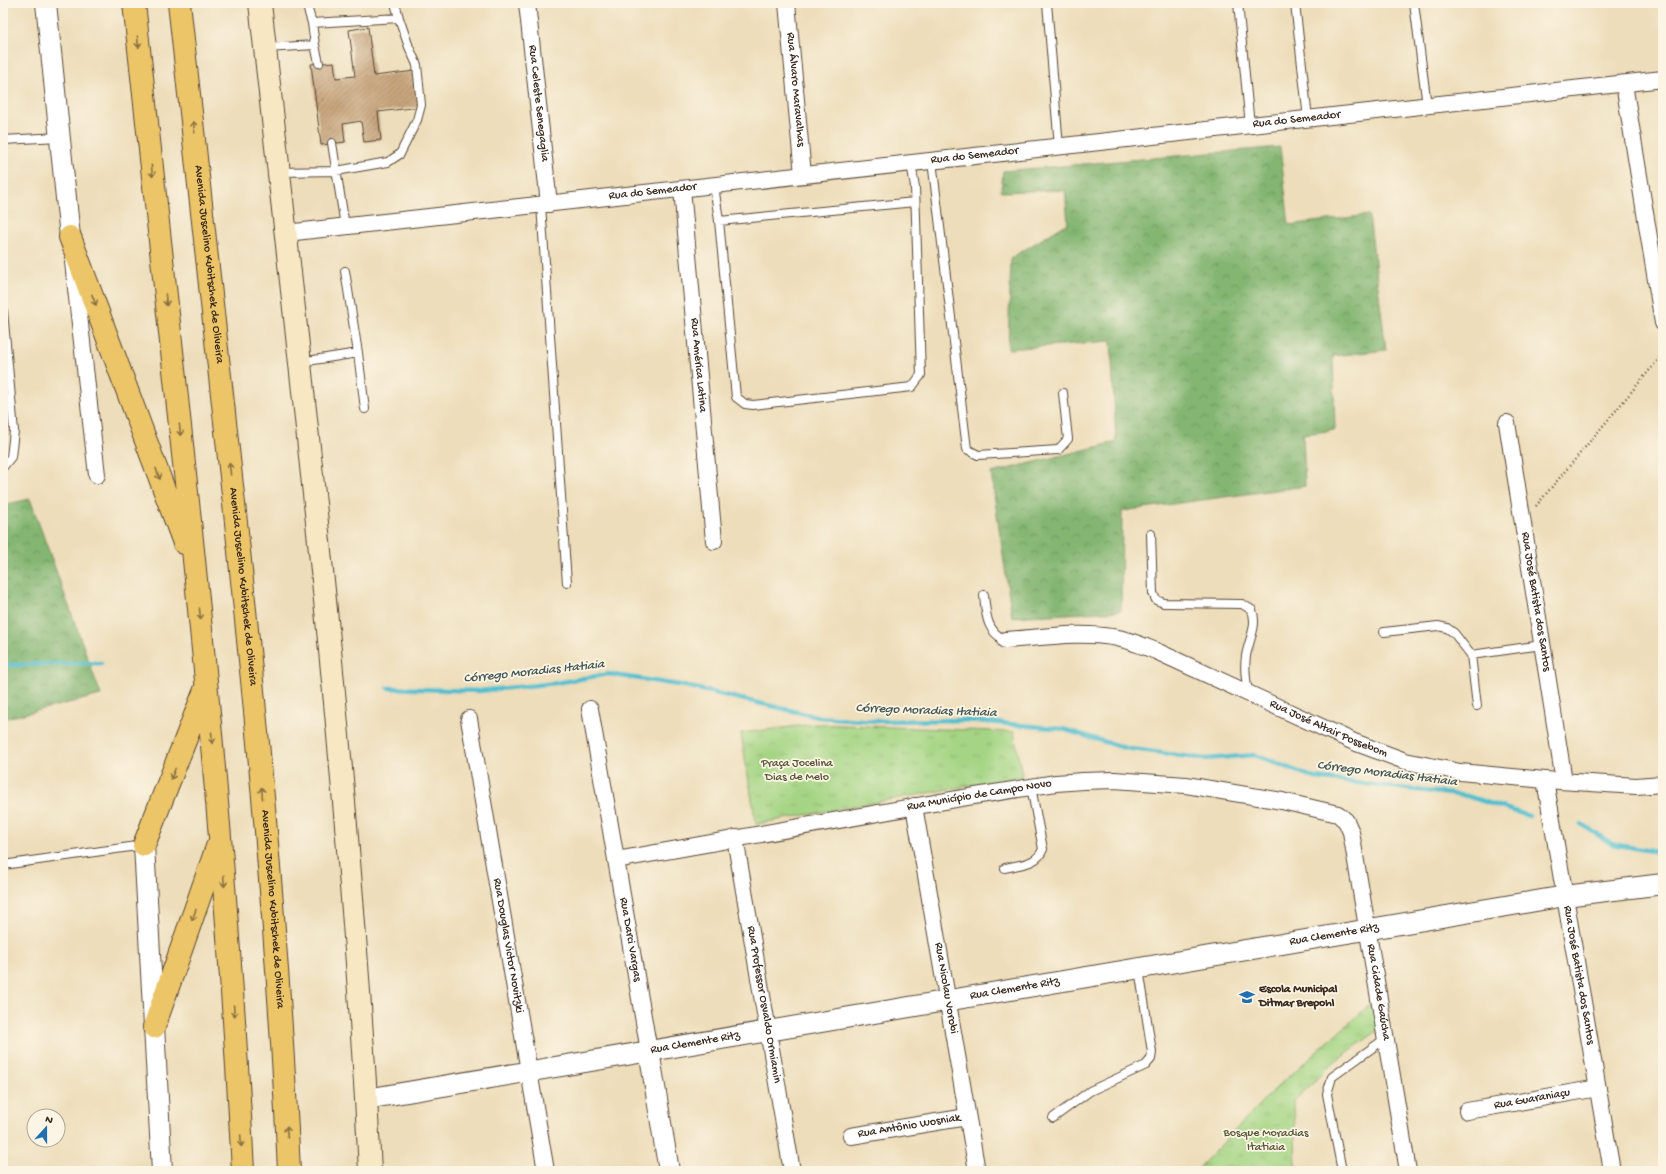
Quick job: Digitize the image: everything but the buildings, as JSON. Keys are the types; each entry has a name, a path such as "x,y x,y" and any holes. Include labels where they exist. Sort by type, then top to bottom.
{"highway":[{"path":"134,3 207,685 232,987 243,1171"},
{"name":"Avenida Juscelino Kubitschek de Oliveira","path":"179,3 200,182 250,661 279,1006 289,1171"},
{"path":"70,237 196,575"},
{"path":"144,845 207,685"},
{"path":"154,1027 220,838"}],"main road":[{"path":"260,3 300,362 347,835 370,1171"}],"street":[{"path":"46,3 70,237 97,475"},
{"name":"Rua Celeste Senegaglia","path":"527,3 545,204"},
{"name":"Rua Álvaro Maravalhas","path":"787,3 803,175"},
{"name":"Rua do Semeador","path":"286,233 1663,79"},
{"path":"1624,84 1663,323"},
{"name":"Rua América Latina","path":"682,189 714,541"},
{"name":"Rua José Batista dos Santos","path":"1507,423 1564,782"},
{"name":"Rua José Altair Possebom","path":"1005,640 1072,636 1112,637 1132,642 1156,651 1354,742 1405,761 1460,772 1564,782 1636,786 1663,784"},
{"name":"Rua Darci Vargas","path":"590,709 669,1171"},
{"name":"Rua Douglas Victor Novitzki","path":"469,719 546,1171"},
{"name":"Rua Município de Campo Novo","path":"616,860 914,806 1070,782 1114,780 1186,785 1331,811 1342,817"},
{"name":"Rua José Batista dos Santos","path":"1545,780 1612,1171"},
{"name":"Rua Nicolau Vorobi","path":"914,806 977,1171"},
{"name":"Rua Cidade Gaúcha","path":"1342,817 1349,826 1351,832 1408,1171"},
{"name":"Rua Professor Osvaldo Ormiamin","path":"735,838 792,1171"},
{"path":"144,845 162,1171"},
{"name":"Rua Clemente Ritz","path":"366,1099 1565,896 1663,884"},
{"name":"Rua Guaraniaçu","path":"1467,1111 1598,1088"},
{"name":"Rua Antônio Wosniak","path":"851,1136 967,1117"}],"lane":[{"path":"306,3 312,23 319,63"},
{"path":"279,172 336,171 388,162 400,154 417,120 421,105 417,65 409,47 395,3"},
{"path":"1047,3 1059,147"},
{"path":"1238,3 1250,126"},
{"path":"1295,3 1308,119"},
{"path":"1414,3 1427,106"},
{"path":"312,23 399,18"},
{"path":"265,48 315,45"},
{"path":"3,140 60,137"},
{"path":"332,143 345,226"},
{"path":"932,161 967,449 978,455 1058,450 1068,440 1063,393"},
{"path":"714,185 719,221 736,397 745,404 753,405 912,387 918,382 921,375 915,187 912,163"},
{"path":"719,221 915,202"},
{"path":"545,204 567,583"},
{"path":"345,271 365,409"},
{"path":"3,311 14,431 11,457 3,467"},
{"path":"300,362 358,353"},
{"path":"1151,534 1152,592 1156,600 1164,603 1242,604 1252,610 1255,620 1246,655 1244,671 1248,694"},
{"path":"984,595 986,616 989,625 993,632 1005,640"},
{"path":"1384,632 1438,626 1447,628 1454,633 1471,655 1477,706"},
{"path":"1471,655 1542,645"},
{"path":"1005,868 1036,861 1043,849 1031,787"},
{"path":"3,864 144,845"},
{"path":"1053,1118 1090,1091 1146,1065 1151,1059 1152,1052 1139,968"},
{"path":"1342,1171 1327,1094 1332,1077 1386,1038"}],"path":[{"path":"1522,521 1663,354"}],"green space":[{"path":"1280,147 1289,225 1369,215 1386,350 1333,356 1335,430 1303,434 1305,486 1122,511 1121,611 1012,617 991,473 1116,442 1111,341 1008,349 1011,258 1068,223 1065,190 1001,192 1003,171"},
{"path":"30,499 101,695 3,719 3,505"},
{"name":"Praça Jocelina Dias de Melo","path":"816,724 1014,732 1022,776 756,824 741,733"},
{"name":"Bosque Moradias Itatiaia","path":"1373,1002 1380,1029 1334,1062 1294,1101 1296,1171 1196,1171 1278,1086"}],"waterway":[{"name":"Córrego Moradias Itatiaia","path":"3,665 101,663"},
{"name":"Córrego Moradias Itatiaia","path":"388,688 479,691 556,683 608,674 685,686 819,717 876,721 966,720 1063,729 1125,748 1205,759 1255,755 1315,778 1467,796 1529,816"},
{"name":"Córrego Moradias Itatiaia","path":"1581,824 1612,844 1663,853"}],"place":[{"name":"Escola Municipal Ditmar Brepohl","path":"1247,997"}]}
